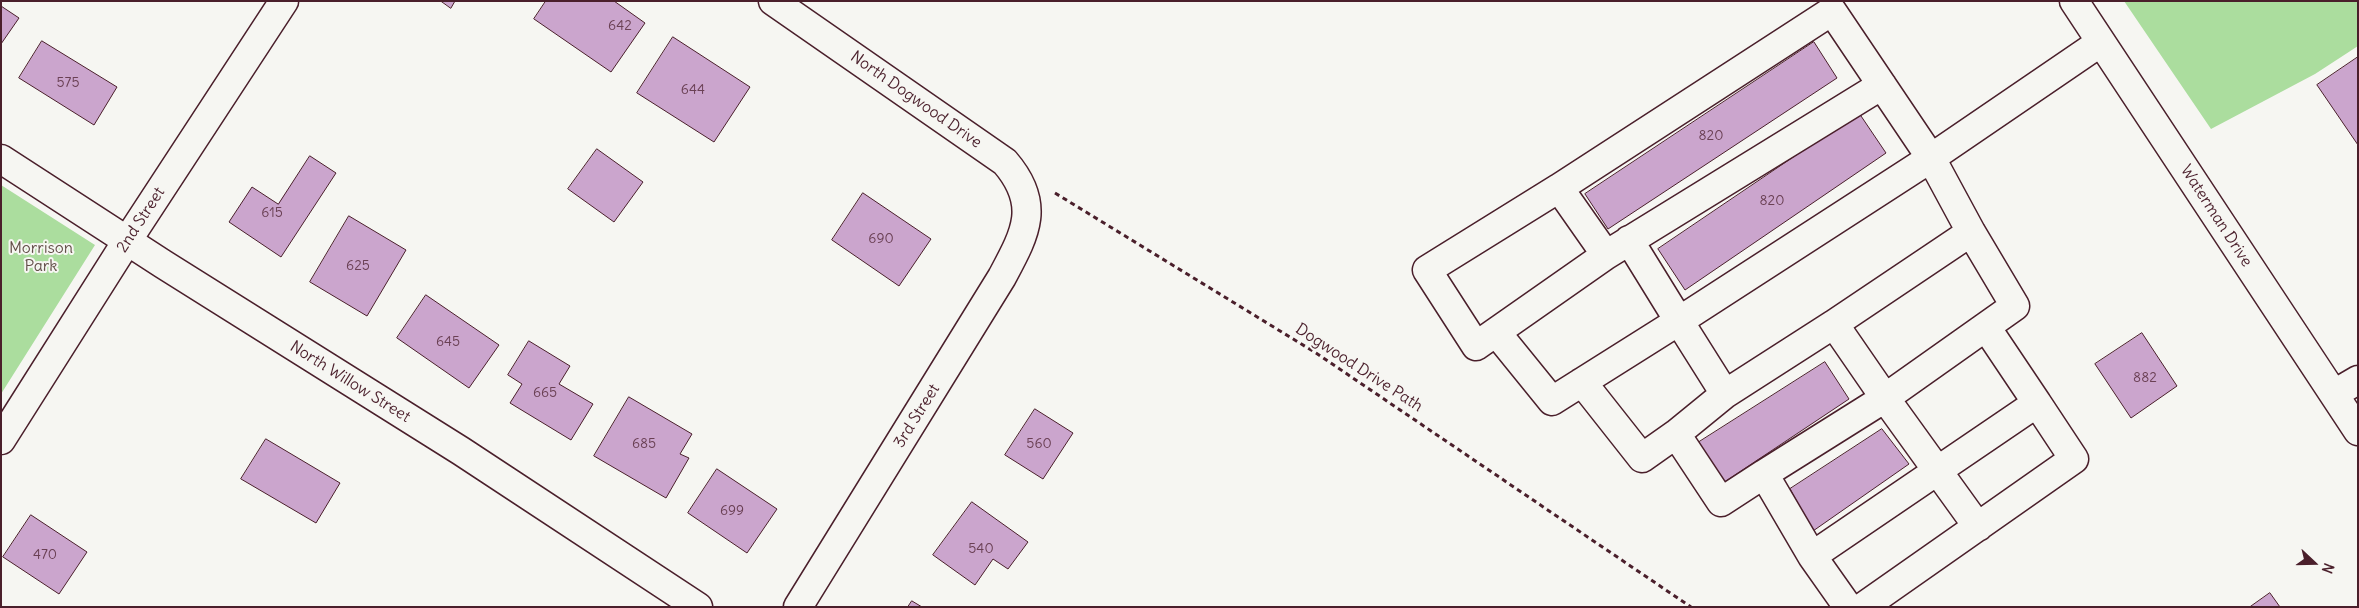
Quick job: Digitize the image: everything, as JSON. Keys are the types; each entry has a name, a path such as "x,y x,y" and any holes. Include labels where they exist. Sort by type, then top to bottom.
{"street":[{"name":"2nd Street","path":"1,440 127,241 284,1"},
{"name":"North Dogwood Drive","path":"774,1 1005,162 1018,178 1026,196 1027,221"},
{"name":"Waterman Drive","path":"2074,1 2358,432"},
{"path":"1676,434 1721,502 1885,398 2015,306 1971,232 1931,158 1882,85 1832,11 1559,188 1427,270 1476,346 1629,240 1882,85"},
{"path":"1496,332 1552,401 1931,158 2101,42"},
{"name":"North Willow Street","path":"1,159 127,241 461,451 698,607"},
{"path":"1559,188 1606,255"},
{"name":"3rd Street","path":"798,607 1002,277 1022,241 1027,221"},
{"path":"1582,382 1642,458 1676,434 1725,394 1971,232"},
{"path":"1629,240 1725,394"},
{"path":"1834,324 1978,527"},
{"path":"1863,607 2074,459 1986,327"},
{"path":"2334,394 2358,380"},
{"path":"1812,556 2037,403"},
{"path":"1764,474 1812,556 1848,607"}],"path":[{"name":"Dogwood Drive Path","path":"1047,188 1316,353 1691,607"}],"green space":[{"path":"2124,1 2358,1 2358,46 2315,74 2211,129"},
{"name":"Morrison Park","path":"1,185 95,245 1,394"}],"building":[{"path":"441,1 455,1 451,8"},
{"path":"546,1 614,1 645,23 611,72 534,19"},
{"path":"1,6 19,18 1,44"},
{"path":"673,37 750,87 714,142 637,93"},
{"path":"42,41 117,87 94,125 19,78"},
{"path":"1814,42 1837,78 1608,229 1585,194"},
{"path":"2358,57 2358,145 2317,85"},
{"path":"1859,113 1886,153 1685,290 1658,249"},
{"path":"597,149 643,182 614,222 568,189"},
{"path":"310,156 336,173 281,257 229,222 252,187 278,204"},
{"path":"863,193 931,239 899,286 832,240"},
{"path":"349,216 406,250 367,316 310,282"},
{"path":"426,295 499,345 469,388 397,338"},
{"path":"2142,333 2177,386 2131,418 2095,364"},
{"path":"529,341 570,366 559,384 593,404 571,440 510,403 522,384 508,375"},
{"path":"1825,362 1849,399 1723,483 1696,444"},
{"path":"629,397 692,434 680,454 689,458 666,498 594,456"},
{"path":"1035,409 1073,433 1043,479 1005,455"},
{"path":"1882,429 1909,464 1813,531 1790,489"},
{"path":"266,439 340,483 316,523 241,479"},
{"path":"717,469 777,509 747,553 688,513"},
{"path":"972,502 1028,542 1008,569 993,559 975,585 933,555"},
{"path":"31,515 87,552 59,594 3,557"},
{"path":"2270,593 2280,607 2250,607"},
{"path":"912,601 922,607 908,607"}]}
